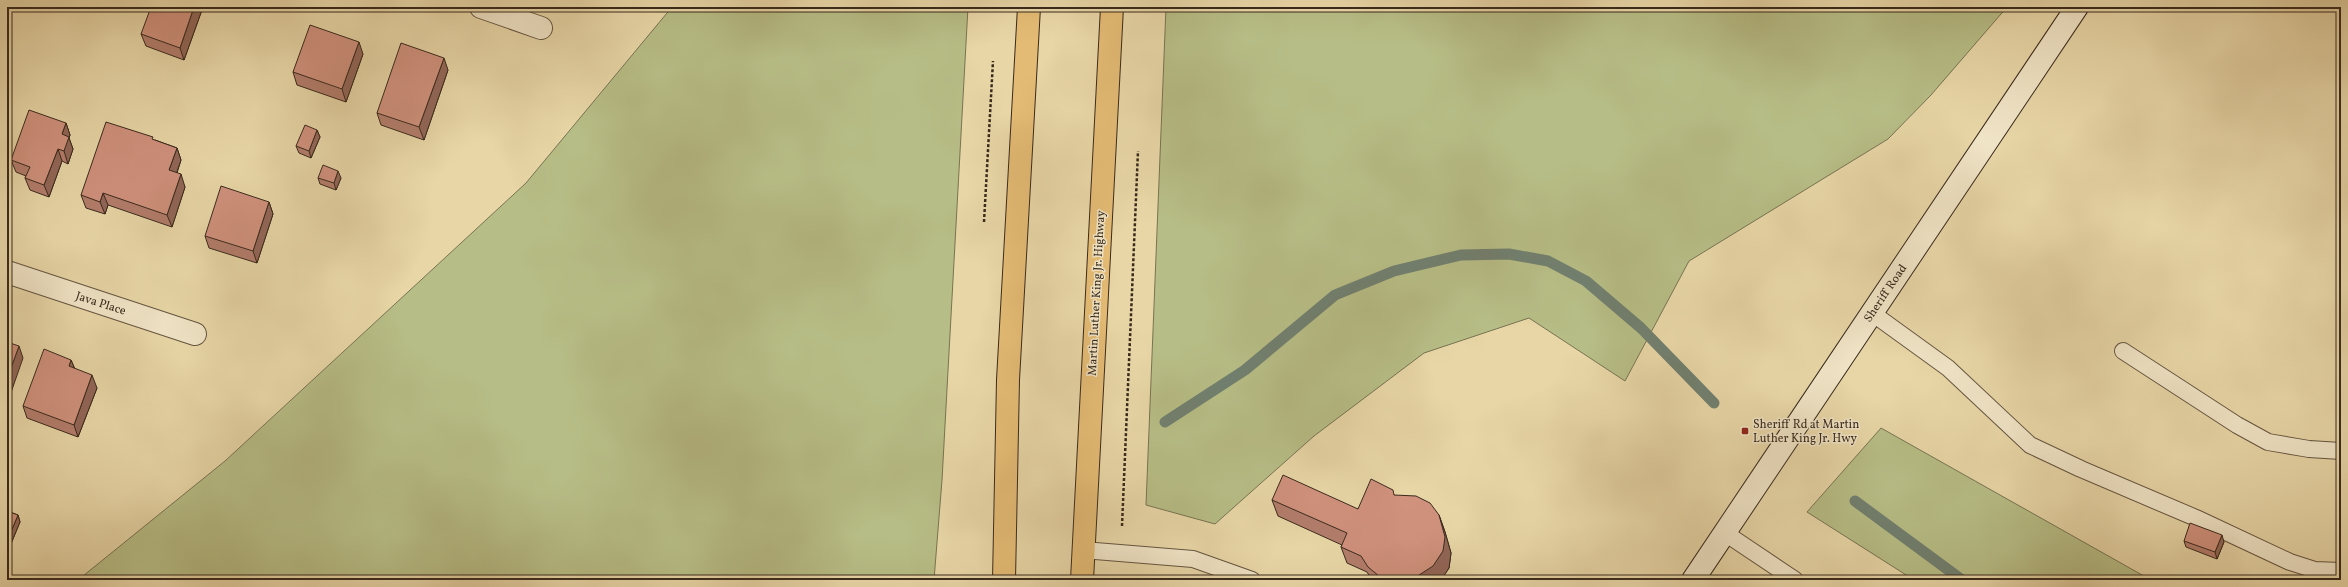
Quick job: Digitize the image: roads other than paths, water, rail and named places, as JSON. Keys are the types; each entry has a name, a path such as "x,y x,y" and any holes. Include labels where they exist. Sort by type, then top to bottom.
{"main road":[{"path":"481,7 541,28"},
{"path":"1004,580 1008,380 1029,7"},
{"name":"Martin Luther King Jr. Highway","path":"1082,580 1112,7"},
{"name":"Sheriff Road","path":"1694,580 2076,7"},
{"name":"Java Place","path":"7,272 195,334"}],"lane":[{"path":"1872,313 1948,368 2030,445 2081,469 2196,518 2290,562 2315,570 2341,571"},
{"path":"2123,351 2237,425 2268,442 2309,449 2341,451"},
{"path":"1724,534 1795,580"},
{"path":"1083,550 1193,559 1252,580"}],"waterway":[{"path":"1165,422 1245,370 1335,295 1394,271 1461,255 1509,254 1548,261 1586,281 1641,328 1714,403"},
{"path":"1855,501 1962,580"}],"place":[{"name":"Sheriff Rd at Martin Luther King Jr. Hwy","path":"1745,431"}]}
